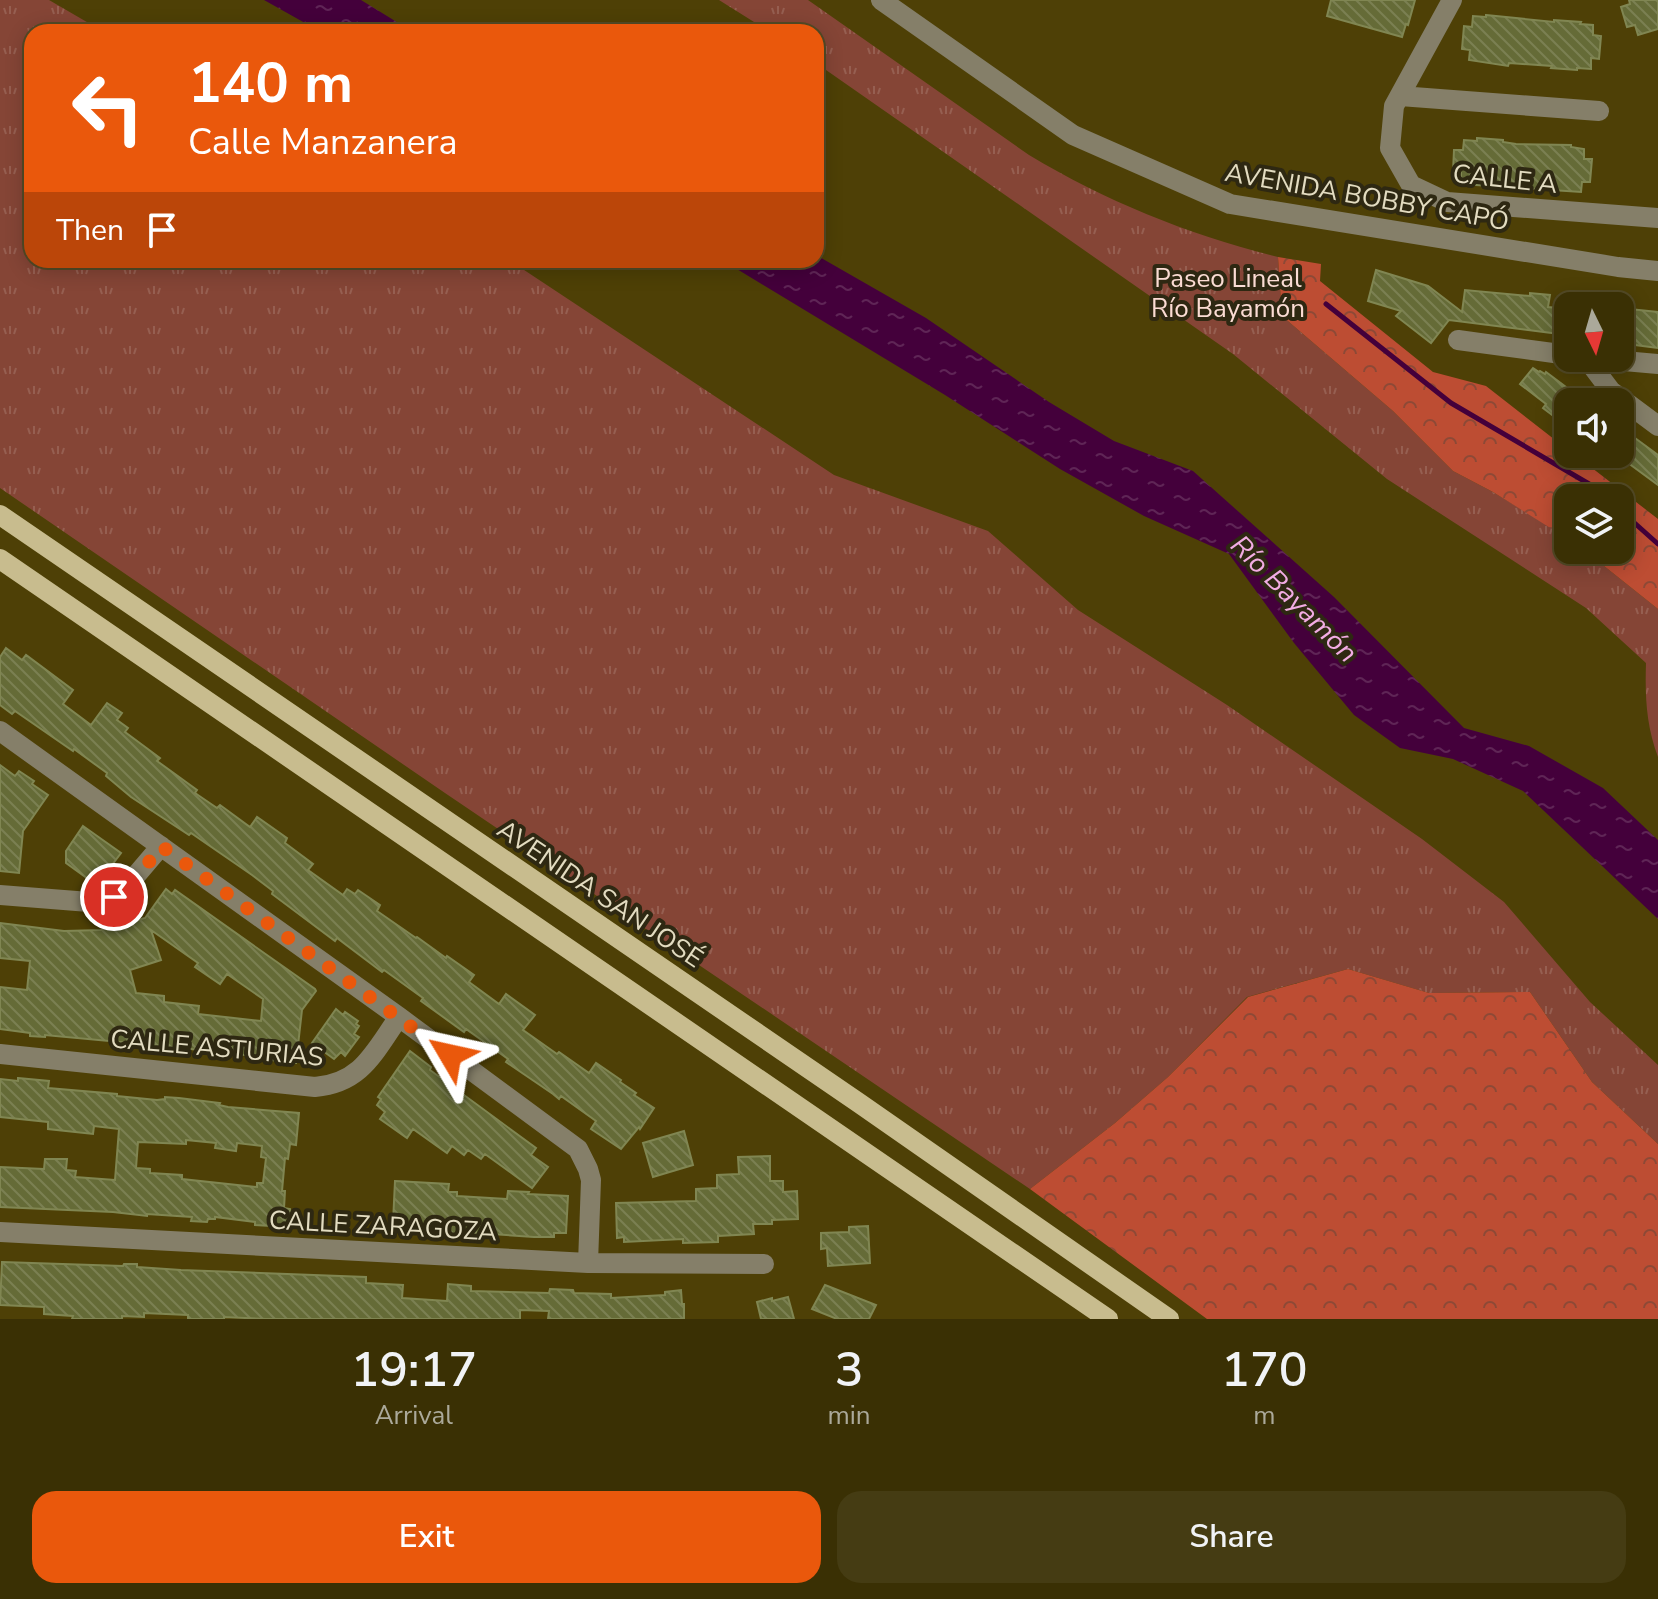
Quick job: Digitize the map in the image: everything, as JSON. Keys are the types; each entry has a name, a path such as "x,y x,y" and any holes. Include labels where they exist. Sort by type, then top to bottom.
{"main road":[{"name":"AVENIDA SAN JOSÉ","path":"0,515 1169,1319"},
{"path":"0,559 1108,1319"}],"street":[{"name":"AVENIDA BOBBY CAPÓ","path":"881,0 1073,135 1230,204 1658,271"},
{"name":"CALLE A","path":"1452,0 1394,106 1390,148 1411,185 1447,202 1658,218"},
{"path":"1400,96 1599,111"},
{"path":"1458,340 1554,353"},
{"path":"1634,362 1658,364"},
{"path":"1598,372 1611,391 1658,426"},
{"path":"0,731 578,1149 591,1180 588,1263"},
{"path":"0,895 102,901 121,893 161,846"},
{"name":"CALLE ASTURIAS","path":"0,1054 328,1086 350,1078 363,1067 399,1017"},
{"name":"CALLE ZARAGOZA","path":"0,1232 588,1263 764,1264"}],"green space":[{"path":"0,0 49,0 90,24 24,24 24,268 521,268 834,475 988,531 1078,610 1227,705 1422,839 1504,902 1590,1002 1658,1065 1658,1144 1592,1082 1530,992 1429,993 1348,969 1247,997 1168,1077 1030,1189 0,488"},
{"name":"Paseo Lineal Río Bayamón","path":"719,0 808,0 1029,155 1058,172 1119,202 1181,227 1278,257 1282,316 1393,411 1453,471 1554,529 1554,564 1602,564 1658,609 1658,757 1647,710 1646,663 1586,608 1387,479 1233,354 824,69 824,24 757,24"},
{"path":"1278,257 1321,264 1320,281 1433,372 1486,386 1554,439 1554,468 1592,468 1613,484 1554,484 1554,530 1453,471 1393,411 1282,316"},
{"path":"1634,500 1658,519 1658,609 1602,564 1634,564"},
{"path":"1348,969 1429,993 1530,992 1592,1082 1658,1144 1658,1319 1207,1319 1030,1189 1168,1077 1248,997"}],"water":[{"path":"264,0 361,0 400,24 307,24"},
{"name":"Río Bayamón","path":"824,260 926,318 1049,402 1114,441 1193,471 1334,597 1464,728 1529,746 1603,788 1658,840 1658,919 1523,791 1453,759 1400,748 1354,715 1294,643 1229,554 1144,516 1060,469 945,395 735,268 824,268"}],"building":[{"path":"1331,0 1415,0 1402,37 1327,16"},
{"path":"1629,0 1658,0 1658,29 1638,35 1635,25 1627,27 1621,7 1630,4"},
{"path":"1473,16 1593,25 1593,35 1601,36 1599,59 1591,58 1591,69 1577,70 1469,60 1470,50 1462,49 1464,26 1472,27"},
{"path":"1477,138 1516,144 1571,145 1584,149 1584,159 1592,159 1590,182 1582,182 1581,192 1461,184 1461,173 1453,172 1454,150 1463,150 1464,140 1477,141"},
{"path":"1376,270 1428,286 1462,312 1465,290 1550,295 1548,307 1554,308 1554,333 1449,320 1431,343 1396,316 1401,311 1368,301"},
{"path":"1634,309 1658,312 1658,348 1634,345"},
{"path":"1533,368 1546,372 1567,388 1554,388 1554,416 1543,408 1546,404 1520,384"},
{"path":"1634,437 1658,455 1658,485 1634,467"},
{"path":"6,648 22,660 26,655 73,690 63,704 91,725 107,703 122,713 117,720 128,728 125,732 160,758 157,761 197,790 195,793 217,808 220,805 250,827 257,817 287,838 285,843 313,864 308,870 343,895 347,889 355,894 358,890 380,905 377,911 474,975 469,982 499,1004 506,994 535,1015 523,1030 557,1054 559,1052 589,1073 596,1063 621,1080 636,1093 634,1095 654,1108 640,1129 621,1149 591,1129 596,1121 506,1062 508,1059 466,1029 464,1032 384,970 382,972 337,938 335,941 272,894 273,891 252,875 131,797 106,776 107,773 74,749 15,711 12,714 0,705 0,657"},
{"path":"0,765 15,776 19,771 48,795 23,831 19,873 0,871"},
{"path":"83,826 121,853 103,877 96,873 91,881 66,863 66,851"},
{"path":"166,889 172,894 175,890 315,989 302,1010 296,1063 163,1046 30,1036 30,1033 0,1029 0,987 27,990 30,961 0,958 0,923 64,931 101,930 145,918","holes":["151,930 198,963 195,967 220,984 227,974 263,999 261,1021 198,1014 199,1006 164,1002 164,996 136,993 130,970 161,960"]},
{"path":"336,1009 358,1021 356,1024 359,1026 354,1034 359,1037 345,1056 341,1052 334,1059 312,1043"},
{"path":"410,1051 431,1067 430,1070 536,1148 531,1155 548,1167 532,1188 485,1154 481,1159 468,1150 464,1155 452,1146 447,1153 413,1129 407,1138 380,1119 385,1112 377,1105 381,1099 378,1097"},
{"path":"18,1078 49,1081 48,1088 117,1096 157,1100 179,1098 220,1103 228,1107 299,1113 296,1145 290,1144 288,1159 285,1158 282,1191 285,1191 284,1208 290,1209 289,1227 255,1225 255,1222 215,1217 207,1222 191,1221 192,1217 0,1207 0,1167 44,1169 45,1159 67,1159 66,1170 76,1171 75,1177 115,1180 119,1129 94,1126 93,1134 48,1129 48,1122 0,1117 0,1079 18,1081","holes":["186,1140 216,1143 215,1148 236,1151 237,1143 262,1146 261,1157 266,1158 263,1183 257,1183 257,1187 182,1179 182,1175 150,1173 150,1169 136,1168 138,1142 186,1144"]},
{"path":"684,1131 693,1165 653,1177 643,1143"},
{"path":"770,1156 770,1181 783,1181 783,1192 797,1191 798,1219 753,1224 754,1234 718,1236 718,1242 683,1243 683,1239 624,1242 624,1237 617,1238 616,1203 696,1201 696,1189 717,1188 717,1175 739,1174 738,1157"},
{"path":"395,1181 449,1184 448,1192 457,1192 457,1196 507,1199 508,1191 568,1196 566,1233 554,1233 554,1237 534,1237 403,1230 393,1223"},
{"path":"868,1226 870,1263 828,1266 827,1248 821,1249 821,1233 849,1232 849,1227"},
{"path":"2,1262 137,1264 137,1267 181,1270 366,1277 366,1283 403,1285 402,1298 447,1301 448,1284 471,1286 471,1291 549,1293 550,1289 573,1290 574,1293 611,1294 611,1298 665,1295 665,1292 681,1290 684,1319 548,1319 549,1311 520,1310 520,1319 188,1319 188,1315 144,1313 144,1317 122,1316 122,1319 72,1319 73,1316 44,1314 44,1307 0,1305"},
{"path":"825,1285 876,1305 869,1319 837,1319 812,1309"},
{"path":"788,1297 794,1319 761,1319 757,1302"}],"waterway":[{"path":"1326,304 1451,403 1589,484"},
{"path":"1634,523 1658,544"}],"route":[{"path":"114,897 129,885 161,846 450,1055"}]}
